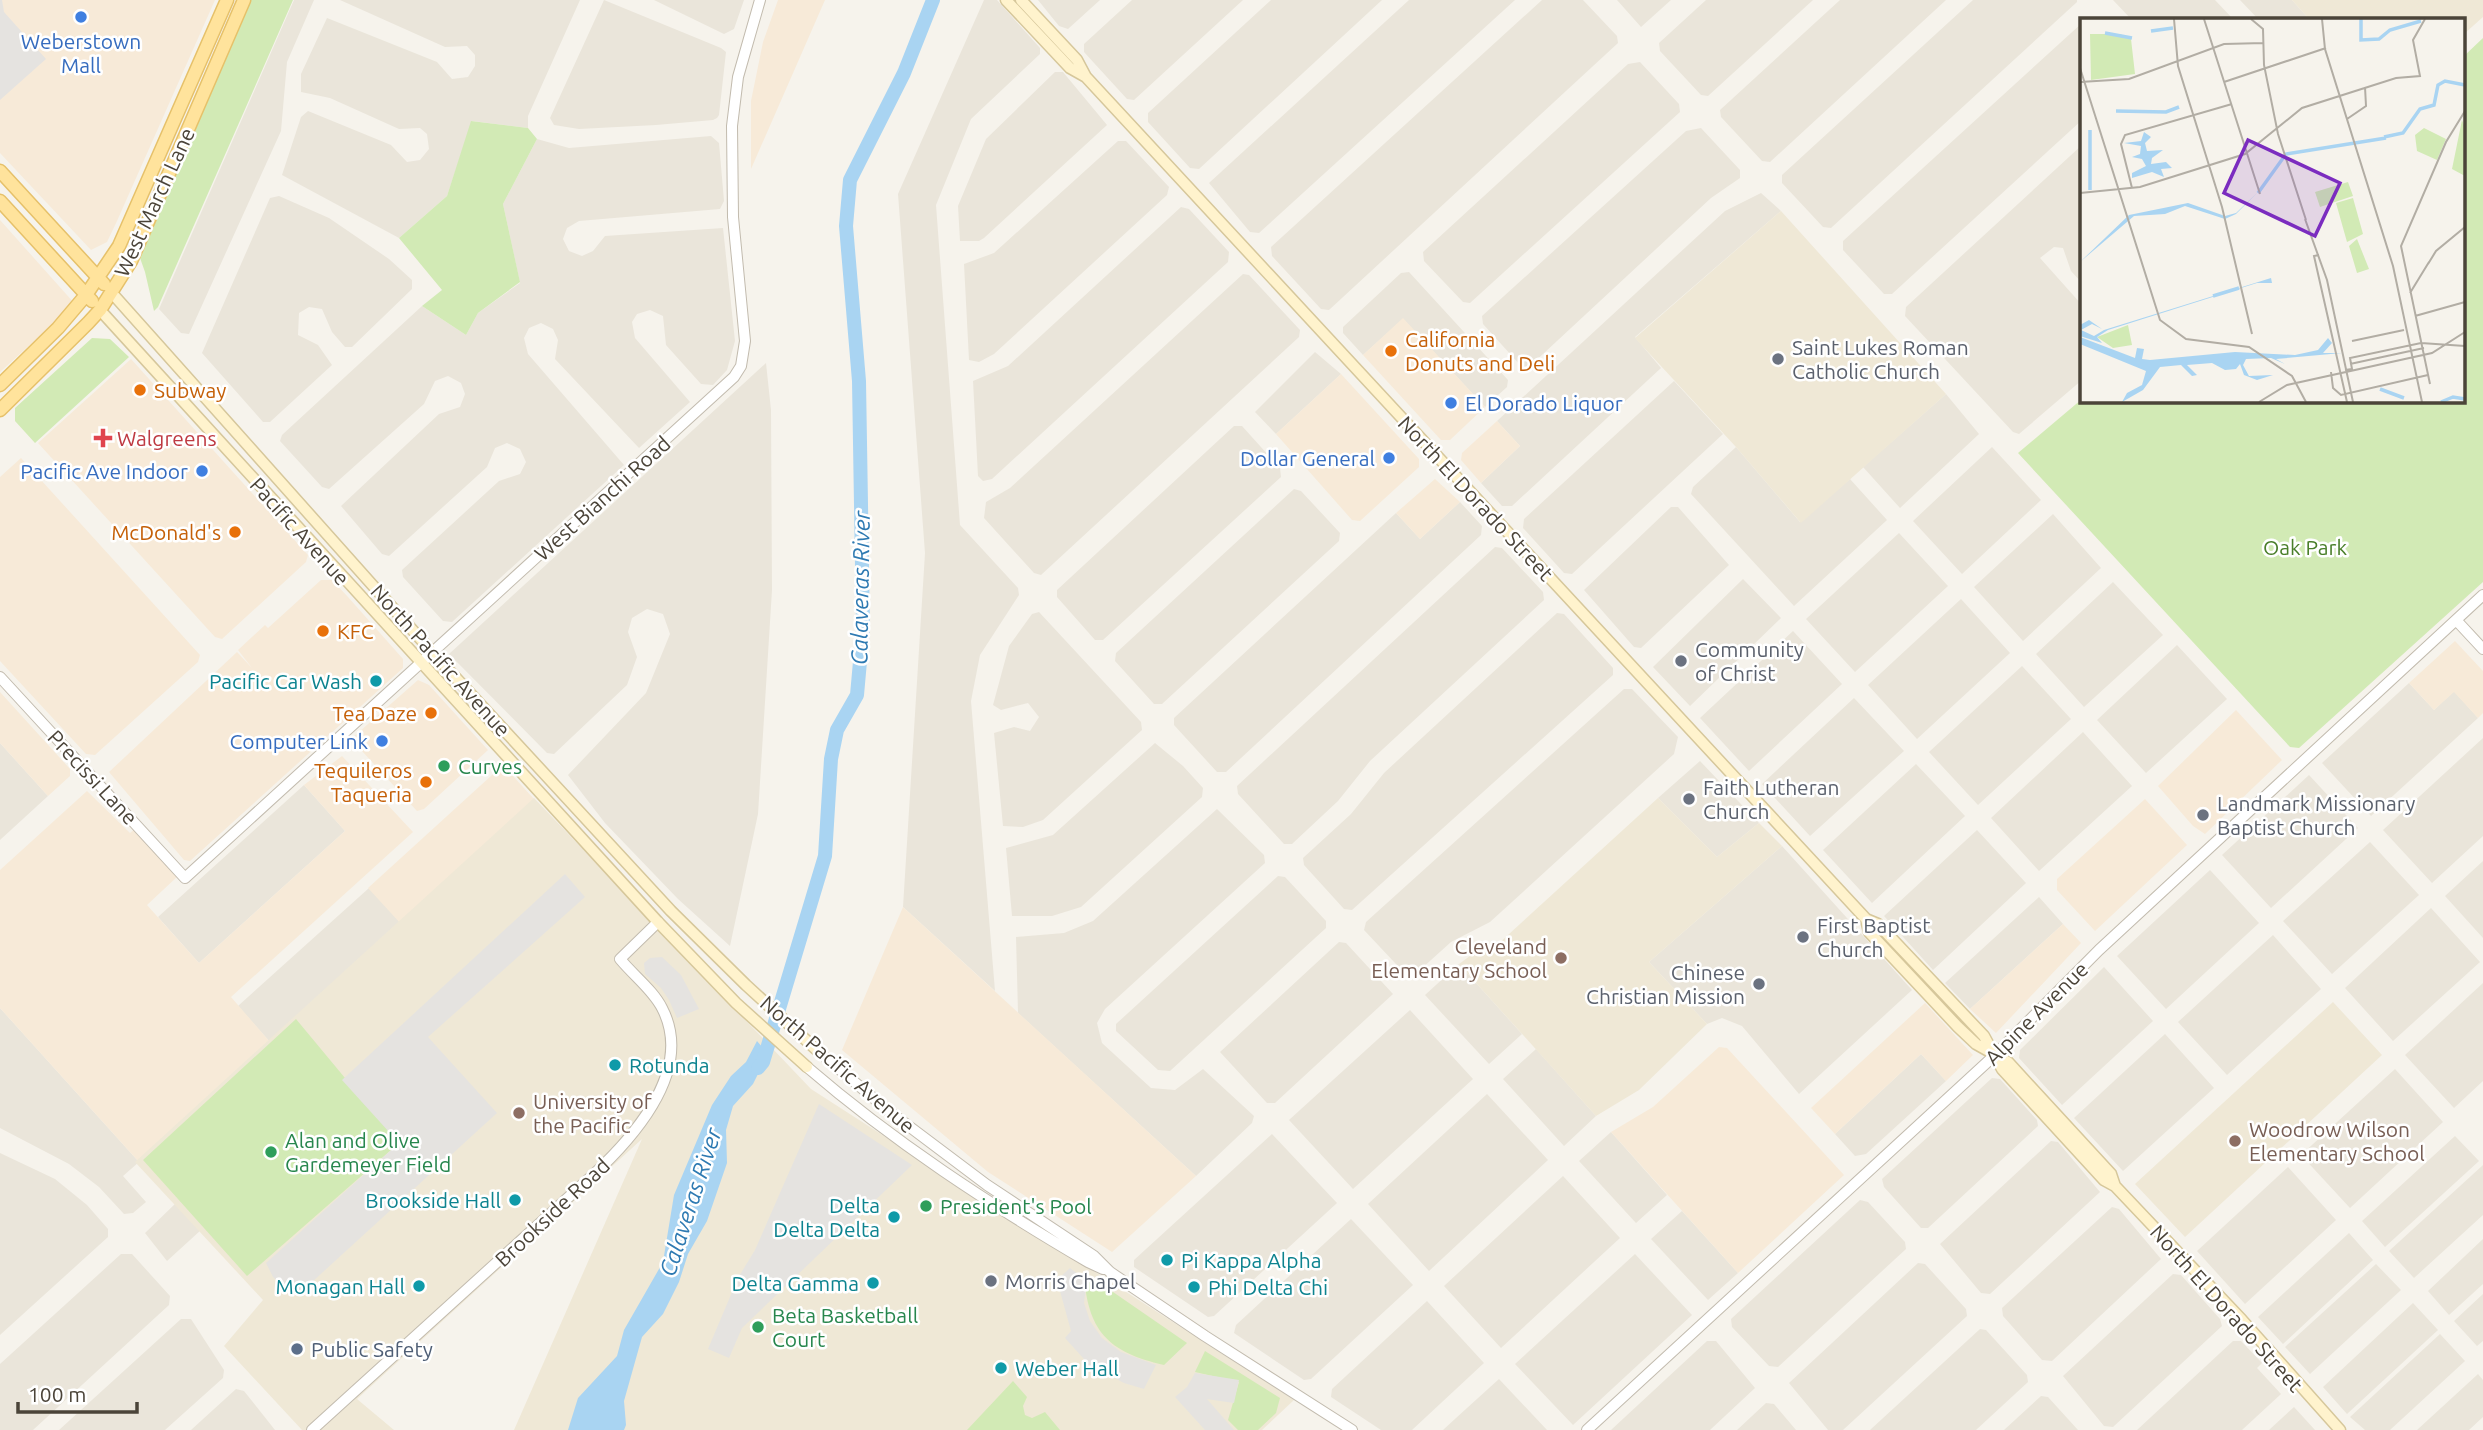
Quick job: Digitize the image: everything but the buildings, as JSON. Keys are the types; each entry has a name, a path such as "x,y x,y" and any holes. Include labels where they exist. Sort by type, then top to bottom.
{"main road":[{"name":"West March Lane","path":"0,385 58,328 99,278 119,246 226,0"},
{"name":"West March Lane","path":"0,410 73,341 100,310 131,261 244,0"},
{"name":"North El Dorado Street","path":"1006,0 1070,68 1086,77"},
{"name":"North El Dorado Street","path":"1021,0 1077,60 1086,77 1866,919 1869,932 1922,990 1976,1044 2008,1062 2111,1174 2115,1185 2242,1320 2340,1430"},
{"name":"North Pacific Avenue","path":"0,171 545,774 710,950 819,1052"},
{"name":"Pacific Avenue","path":"0,201 658,922"},
{"path":"326,560 335,559 365,577"},
{"path":"502,751 530,774 545,774"},
{"path":"658,922 664,921 676,926 710,950"},
{"name":"North Pacific Avenue","path":"658,922 736,1003 807,1067"}],"street":[{"name":"West Bianchi Road","path":"185,878 725,387 741,366 745,341 733,217 732,126 738,77 760,0"},
{"name":"Alpine Avenue","path":"1587,1430 1995,1055 2118,932 2483,595"},
{"path":"2456,620 2483,649"},
{"name":"Precissi Lane","path":"0,677 185,878"},
{"name":"Brookside Road","path":"312,1430 568,1199 622,1148 641,1125 669,1065 671,1036 658,1001 620,959 658,922"},
{"name":"North Pacific Avenue","path":"819,1052 890,1112 987,1185 1094,1256 1111,1272 1205,1336 1352,1430"},
{"name":"North Pacific Avenue","path":"807,1067 912,1150 998,1209 1088,1262 1111,1272"}],"shaded area":[{"name":"Weberstown Mall","path":"0,0 215,0 107,242 91,250 0,153"},
{"path":"0,0 4,12 46,59 0,100"},
{"path":"294,0 314,0 287,62 281,131 189,334 181,333 159,309"},
{"path":"340,0 580,0 528,116 528,128 472,121 447,196 399,238 282,175 301,117 308,111 391,145 407,162 420,160 429,149 427,134 420,128 399,129 330,98 301,92 301,74 327,18 437,62 452,79 468,77 475,66 475,55 467,46 445,47"},
{"path":"604,0 726,52 717,118 656,125 579,129 554,125 550,118"},
{"path":"654,0 744,0 734,29 724,34"},
{"path":"778,0 825,0 751,169 751,101 763,42"},
{"path":"984,0 997,0 1040,48 1040,54 971,119 936,205 960,525 1018,588 1019,595 980,655 971,701 995,991 903,907 925,553 898,194"},
{"path":"1038,0 1100,0 1068,29 1059,26"},
{"path":"1132,0 1243,0 1134,100 1127,99 1084,52 1084,44"},
{"path":"1271,0 1382,0 1199,169 1190,168 1148,122 1148,113"},
{"path":"1409,0 1515,0 1259,233 1250,232 1209,183"},
{"path":"1542,0 1583,0 1617,36 1618,43 1329,310 1321,309 1272,256 1271,247"},
{"path":"1617,0 1671,0 1641,27"},
{"path":"1706,0 1813,0 1708,96 1701,95 1660,51 1659,43"},
{"path":"1840,0 1946,0 1770,162 1762,161 1721,117 1720,110"},
{"path":"1973,0 2077,2 1831,228 1823,227 1782,183 1782,175"},
{"path":"2113,0 2215,0 2232,18 2130,18"},
{"path":"2240,0 2292,0 2308,18 2257,18"},
{"path":"2292,0 2483,0 2483,17 2466,32 2466,18 2308,18"},
{"path":"2080,25 2080,122 1892,294 1884,294 1843,250 1843,241"},
{"path":"1640,62 1679,104 1680,112 1470,303 1463,302 1424,261 1423,252 1628,64"},
{"path":"1055,72 1063,72 1107,125 984,238 979,241 960,241 958,206 986,139"},
{"path":"1701,128 1740,170 1740,178 1711,198 1529,367 1521,366 1483,324 1482,316 1686,131"},
{"path":"711,136 719,143 724,201 720,209 579,221 567,228 563,239 569,251 582,256 593,251 605,236 723,228 735,341 727,370 713,385 701,384 666,345 663,316 650,310 637,314 632,322 635,338 690,402 639,448 555,359 558,340 553,329 541,323 529,328 524,338 528,354 624,465 452,622 443,621 403,577 402,570 499,481 520,474 526,462 520,449 507,443 495,448 487,467 389,556 382,554 341,506 439,414 460,407 465,394 461,383 448,376 435,381 424,404 329,489 322,487 280,441 282,435 422,306 466,335 478,313 520,283 503,204 537,139 569,148"},
{"path":"1118,141 1126,141 1169,187 1167,195 994,354 979,362 969,360 964,264 994,253"},
{"path":"2080,147 2080,281 2071,271 2063,248 2054,247 2040,258 2080,303 2080,382 2019,434 2013,432 1905,316 1906,307"},
{"path":"1761,193 1781,211 1635,337 1661,368 1512,506 1502,506 1481,483 1520,446 1497,421 1725,211"},
{"path":"279,196 329,218 389,259 412,280 412,289 352,347 345,347 332,332 322,309 309,307 299,313 298,335 318,345 332,365 270,422 263,422 202,353 270,198"},
{"path":"1181,207 1189,209 1229,252 1228,262 992,479 983,481 978,476 973,381 1008,366"},
{"path":"1781,211 1946,394 1801,523 1736,447 1635,338"},
{"path":"0,220 75,304 0,372"},
{"path":"1409,272 1508,380 1507,387 1485,407 1403,319 1363,355 1343,333 1343,327 1401,273"},
{"path":"1243,274 1249,275 1300,330 1299,337 1041,575 1034,573 984,518 986,502 1010,488"},
{"path":"1403,318 1485,407 1450,440 1441,440 1363,355"},
{"path":"1315,352 1341,374 1276,434 1255,412"},
{"path":"131,359 308,555 306,562 222,639 215,637 38,443"},
{"path":"766,363 771,410 772,590 758,814 730,946 678,899 605,823 568,775 646,693 670,634 663,614 647,609 632,618 628,632 637,657 627,685 554,754 547,753 449,654"},
{"path":"1341,374 1419,459 1419,467 1360,521 1352,520 1276,434"},
{"path":"1674,381 1723,434 1572,574 1564,573 1523,528 1524,519"},
{"path":"1946,394 1979,434 1900,508 1863,467"},
{"path":"1497,421 1520,446 1481,483 1461,460 1462,453"},
{"path":"1234,426 1242,426 1280,468 1281,477 1103,640 1095,640 1057,597 1057,590"},
{"path":"1736,447 1800,522 1850,479 1887,520 1794,606 1691,494 1693,487"},
{"path":"1992,447 2041,500 1962,574 1913,521"},
{"path":"21,458 200,655 198,662 95,755 86,754 0,661 0,477"},
{"path":"1435,479 1460,502 1420,539 1396,513"},
{"path":"1294,489 1301,491 1340,533 1339,541 1162,704 1154,704 1115,661 1116,653"},
{"path":"1460,502 1482,526 1481,535 1226,772 1217,772 1174,725 1174,718 1396,513 1420,539"},
{"path":"1671,507 1678,507 1729,565 1641,648 1634,647 1584,590"},
{"path":"2053,514 2101,568 2023,641 1974,587"},
{"path":"1899,533 1948,586 1855,672 1806,619"},
{"path":"1495,547 1502,548 1543,592 1544,600 1370,761 1338,801 1292,844 1284,844 1238,794 1237,786"},
{"path":"1743,579 1781,618 1690,706 1653,667"},
{"path":"321,580 332,580 348,597 403,659 403,668 190,861 184,860 109,772 237,652 252,668 238,650 265,625 268,628"},
{"path":"2113,582 2163,635 2084,707 2036,654"},
{"path":"1961,599 2010,653 1917,739 1868,685"},
{"path":"1039,612 1141,722 1142,730 1043,820 1023,827 1003,826 994,733 1014,727 1030,731 1039,717 1028,703 1001,710 993,705 1009,646 1032,614"},
{"path":"1557,613 1564,614 1613,668 1613,675 1352,910 1344,909 1304,865 1303,858 1351,814 1384,773"},
{"path":"1793,631 1842,684 1749,771 1700,718"},
{"path":"2455,641 2483,671 2483,713 2478,718 2454,692 2434,710 2409,683"},
{"path":"2177,645 2227,699 2146,773 2097,720"},
{"path":"2022,666 2071,719 1978,805 1929,752"},
{"path":"418,680 429,685 488,750 424,809 417,811 351,739"},
{"path":"2409,683 2434,710 2454,691 2478,718 2371,816 2322,763"},
{"path":"1624,689 1632,689 1678,737 1674,754 1490,922 1451,942 1410,979 1364,930 1366,922"},
{"path":"0,692 70,769 70,776 48,796 0,743"},
{"path":"1854,698 1904,751 1810,836 1762,784"},
{"path":"2236,710 2282,760 2205,834 2193,826 2158,786"},
{"path":"2083,732 2132,786 2039,871 1991,818"},
{"path":"2483,738 2483,836 2432,883 2383,830"},
{"path":"0,743 48,796 0,840"},
{"path":"1155,743 1183,766 1203,788 1202,797 1081,907 1052,916 1012,916 1006,848 1053,835"},
{"path":"342,756 413,832 231,997 270,1042 139,1162 0,1008 0,870 87,791 130,833 136,828 178,876 147,905 199,963 345,831 304,785"},
{"path":"1700,761 1759,823 1717,857 1658,798"},
{"path":"1916,764 1965,816 1872,903 1823,850"},
{"path":"503,765 554,821 401,924 368,888"},
{"path":"2309,775 2358,828 2271,908 2222,855"},
{"path":"304,785 345,831 199,963 158,917"},
{"name":"University of the Pacific","path":"534,798 811,1089 1294,1400 1262,1430 514,1430 642,1139 357,1399 394,1430 302,1430 224,1346 263,1300 135,1162"},
{"name":"Cleveland Elementary School","path":"1658,798 1717,857 1759,823 1782,846 1649,962 1707,1024 1639,1090 1596,1116 1459,964 1474,953 1497,945"},
{"path":"2145,799 2187,845 2095,931 2057,890 2057,879"},
{"path":"1217,809 1264,855 1265,863 1105,1009 1097,1023 1102,1043 1151,1088 1175,1090 1203,1069 1254,1116 1252,1123 1196,1176 1018,1013 1016,937 1064,933 1093,921"},
{"path":"1977,830 2026,883 1933,970 1884,916"},
{"path":"2370,842 2419,895 2332,974 2283,921"},
{"path":"1782,846 1912,990 1799,1094 1742,1026 1722,1018 1707,1024 1649,962"},
{"path":"2483,861 2483,938 2445,896"},
{"path":"2210,870 2259,923 2166,1009 2117,956"},
{"path":"565,874 585,897 428,1037 497,1113 300,1293 281,1285 273,1277 266,1263 399,1143 342,1080"},
{"path":"1278,876 1285,877 1326,921 1326,928 1170,1071 1158,1070 1116,1031 1116,1024"},
{"path":"369,888 401,923 270,1042 238,1006"},
{"path":"2039,897 2063,924 1970,1009 1945,983"},
{"path":"903,907 1196,1176 1112,1252 988,1172 842,1050"},
{"path":"2431,908 2480,962 2393,1041 2345,988"},
{"path":"2063,924 2081,943 1996,1033 1970,1009"},
{"path":"2273,935 2321,989 2227,1075 2178,1022"},
{"path":"1339,942 1346,943 1393,994 1275,1103 1267,1103 1220,1052"},
{"path":"662,957 681,975 699,1009 677,1018 661,988 645,974 644,963 650,958"},
{"path":"1459,964 1522,1034 1489,1064 1425,995"},
{"path":"2104,967 2153,1021 2062,1105 2019,1058 2020,1050"},
{"path":"2483,983 2483,1081 2454,1108 2405,1055"},
{"name":"Woodrow Wilson Elementary School","path":"2333,1002 2382,1055 2185,1237 2135,1184"},
{"path":"1925,1003 1973,1055 1946,1081 1921,1054 1835,1134 1811,1108"},
{"path":"0,1008 139,1162 123,1176 146,1202 133,1213 124,1214 99,1187 69,1164 0,1128"},
{"path":"1410,1010 1473,1079 1353,1189 1289,1120"},
{"path":"2165,1034 2214,1088 2123,1171 2074,1118"},
{"path":"1719,1047 1727,1048 1844,1175 1738,1273 1611,1132 1653,1107"},
{"path":"1536,1049 1596,1116 1564,1146 1503,1079"},
{"path":"1921,1054 1946,1081 1866,1154 1855,1156 1835,1134"},
{"path":"2395,1069 2443,1122 2350,1208 2301,1155"},
{"path":"1992,1078 2000,1079 2037,1120 2038,1126 1928,1228 1921,1228 1884,1187 1882,1179"},
{"path":"1487,1094 1548,1160 1429,1271 1368,1204"},
{"path":"819,1104 912,1165 742,1328 729,1358 708,1349"},
{"path":"1611,1132 1667,1195 1636,1223 1579,1161"},
{"path":"1272,1134 1337,1203 1214,1316 1208,1317 1134,1267 1134,1260"},
{"path":"2455,1136 2479,1161 2385,1247 2362,1221"},
{"path":"2051,1141 2058,1142 2100,1192 1990,1294 1981,1293 1940,1244"},
{"path":"0,1153 55,1179 87,1205 108,1229 108,1237 0,1335"},
{"path":"2483,1165 2483,1215 2414,1278 2389,1251"},
{"path":"2288,1167 2336,1220 2245,1304 2197,1251"},
{"path":"1563,1176 1620,1238 1501,1348 1444,1286"},
{"path":"1860,1200 1868,1202 1905,1242 1906,1249 1778,1367 1769,1366 1732,1327 1731,1319"},
{"path":"176,1203 201,1230 167,1261 145,1233"},
{"path":"2112,1207 2119,1209 2161,1259 2052,1361 2042,1360 2003,1316 2002,1308"},
{"path":"1682,1211 1738,1273 1708,1300 1651,1239"},
{"path":"1351,1219 1413,1285 1311,1379 1304,1380 1234,1333 1236,1325"},
{"path":"2349,1233 2373,1260 2283,1344 2258,1317"},
{"path":"2483,1239 2483,1284 2449,1315 2428,1291"},
{"path":"121,1254 132,1254 170,1296 169,1305 33,1430 0,1430 0,1364"},
{"path":"1635,1254 1692,1315 1573,1425 1515,1364"},
{"path":"1918,1263 1925,1264 1966,1309 1967,1316 1843,1430 1828,1430 1789,1383"},
{"path":"2376,1264 2401,1290 2310,1374 2285,1347"},
{"path":"1070,1268 1087,1281 1084,1303 1090,1321 1102,1338 1121,1352 1156,1365 1144,1389 1109,1375 1102,1379 1065,1338 1071,1331 1057,1280"},
{"path":"2173,1274 2181,1275 2220,1319 2222,1326 2113,1427 2104,1426 2063,1376"},
{"path":"2483,1294 2483,1341 2477,1346 2454,1321"},
{"path":"1427,1301 1484,1363 1412,1430 1381,1430 1331,1397 1332,1389"},
{"path":"2413,1303 2438,1330 2347,1414 2323,1387"},
{"path":"181,1319 191,1319 224,1370 223,1378 165,1430 59,1430"},
{"path":"1980,1329 1986,1330 2027,1375 2028,1382 1976,1430 1870,1430"},
{"path":"2440,1334 2465,1361 2390,1430 2365,1430 2350,1417"},
{"path":"1707,1341 1716,1341 1755,1388 1710,1430 1611,1430"},
{"path":"2233,1341 2241,1341 2262,1363 2257,1368 2281,1394 2242,1430 2137,1430"},
{"path":"1195,1373 1239,1380 1234,1403 1207,1399 1234,1430 1205,1430 1175,1397 1187,1387"},
{"path":"2478,1374 2483,1380 2483,1417 2469,1430 2417,1430"},
{"path":"1499,1379 1547,1430 1443,1430 1456,1418"},
{"path":"236,1389 244,1391 275,1430 191,1430"},
{"path":"2041,1396 2048,1397 2078,1430 2004,1430"},
{"path":"1766,1403 1774,1404 1796,1430 1737,1430"},
{"path":"2294,1407 2315,1430 2269,1430"}],"green space":[{"path":"251,0 293,0 154,311 140,258"},
{"name":"Oak Park","path":"2483,38 2483,582 2299,748 2290,747 2018,453 2080,401 2466,402 2466,54"},
{"path":"471,121 528,128 537,139 503,204 520,282 478,313 466,335 422,306 442,290 399,238 447,196"},
{"path":"92,338 110,339 129,357 35,443 15,421 15,408"},
{"name":"Alan and Olive Gardemeyer Field","path":"296,1019 399,1143 247,1276 143,1160"},
{"path":"1084,1272 1187,1343 1164,1365 1145,1360 1115,1345 1104,1336 1090,1310"},
{"path":"1205,1351 1280,1398 1276,1413 1258,1430 1238,1430 1228,1420 1239,1382 1195,1372"},
{"path":"1013,1381 1027,1397 1023,1406 1025,1415 1032,1418 1045,1412 1060,1430 967,1430"}],"water":[{"path":"757,1041 768,1054 753,1084 733,1106 726,1130 727,1163 707,1221 688,1254 679,1282 663,1314 642,1337 624,1401 624,1430 568,1430 578,1398 617,1356 624,1330 663,1262 674,1195 712,1105 731,1076 746,1062"}],"waterway":[{"name":"Calaveras River","path":"758,1068 763,1062 825,856 831,759 837,730 857,695 863,628 859,381 846,226 850,180 904,73 933,0"}],"place":[{"name":"Weberstown Mall","path":"81,17"},
{"name":"California Donuts and Deli","path":"1391,351"},
{"name":"Saint Lukes Roman Catholic Church","path":"1778,359"},
{"name":"Subway","path":"140,390"},
{"name":"El Dorado Liquor","path":"1451,403"},
{"name":"Walgreens","path":"103,438"},
{"name":"Dollar General","path":"1389,458"},
{"name":"Pacific Ave Indoor","path":"202,471"},
{"name":"McDonald's","path":"235,532"},
{"name":"KFC","path":"323,631"},
{"name":"Community of Christ","path":"1681,661"},
{"name":"Pacific Car Wash","path":"376,681"},
{"name":"Tea Daze","path":"431,713"},
{"name":"Computer Link","path":"382,741"},
{"name":"Curves","path":"444,766"},
{"name":"Tequileros Taqueria","path":"426,782"},
{"name":"Faith Lutheran Church","path":"1689,799"},
{"name":"Landmark Missionary Baptist Church","path":"2203,815"},
{"name":"First Baptist Church","path":"1803,937"},
{"name":"Cleveland Elementary School","path":"1561,958"},
{"name":"Chinese Christian Mission","path":"1759,984"},
{"name":"Rotunda","path":"615,1065"},
{"name":"University of the Pacific","path":"519,1113"},
{"name":"Woodrow Wilson Elementary School","path":"2235,1141"},
{"name":"Alan and Olive Gardemeyer Field","path":"271,1152"},
{"name":"Brookside Hall","path":"515,1200"},
{"name":"President's Pool","path":"926,1206"},
{"name":"Delta Delta Delta","path":"894,1217"},
{"name":"Pi Kappa Alpha","path":"1167,1260"},
{"name":"Morris Chapel","path":"991,1281"},
{"name":"Delta Gamma","path":"873,1283"},
{"name":"Monagan Hall","path":"419,1286"},
{"name":"Phi Delta Chi","path":"1194,1287"},
{"name":"Beta Basketball Court","path":"758,1327"},
{"name":"Public Safety","path":"297,1349"},
{"name":"Weber Hall","path":"1001,1368"}]}
